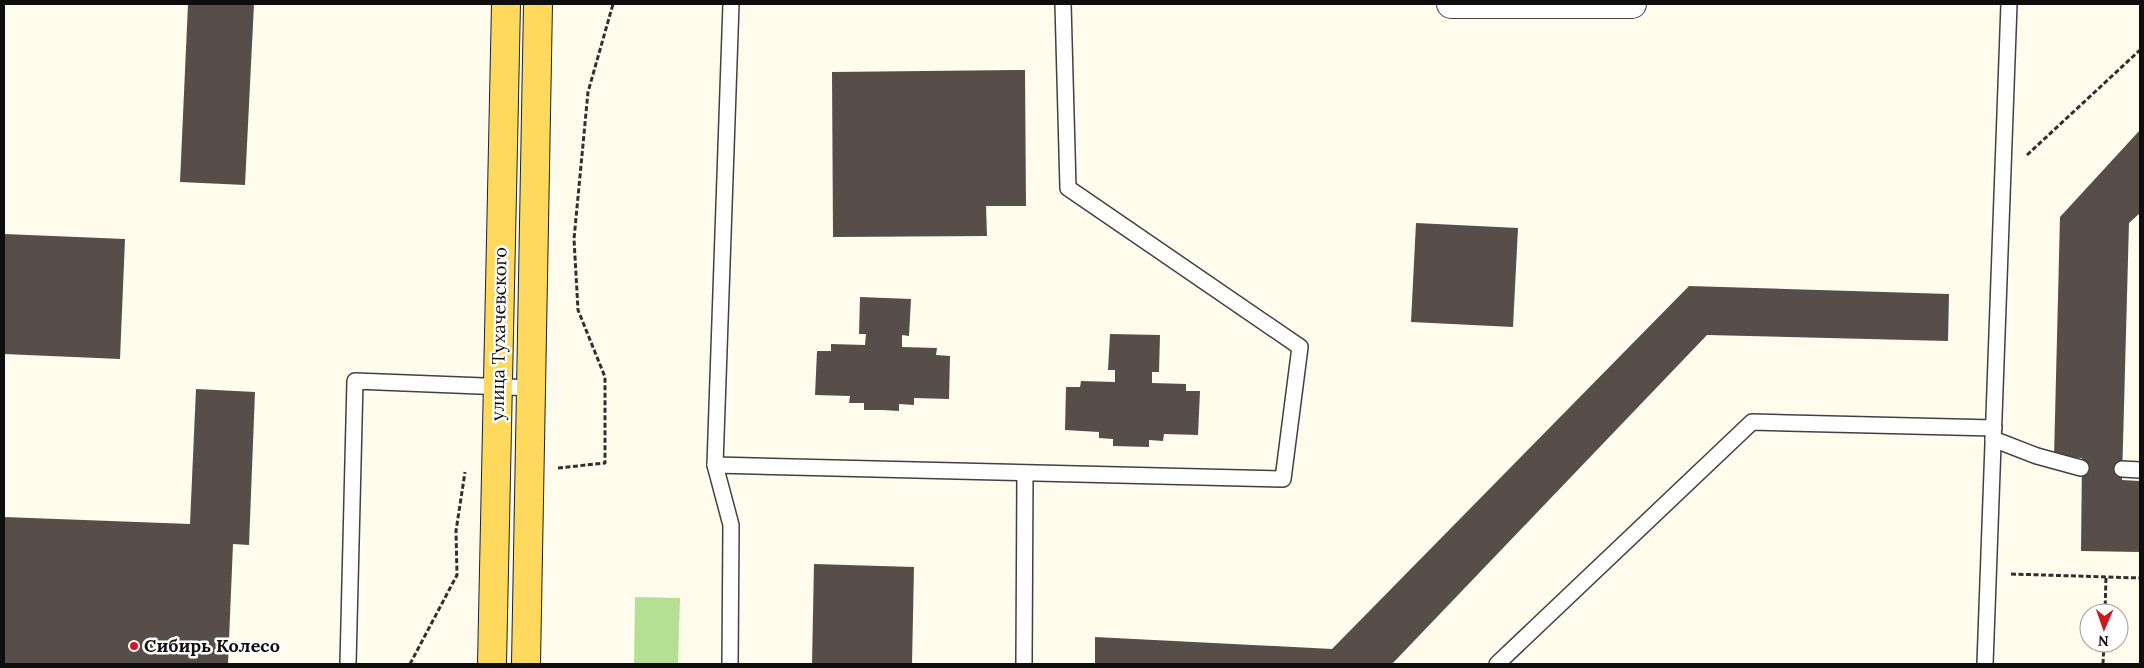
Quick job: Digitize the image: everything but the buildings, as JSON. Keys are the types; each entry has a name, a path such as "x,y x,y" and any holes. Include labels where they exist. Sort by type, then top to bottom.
{"main road":[{"name":"улица Тухачевского","path":"492,664 506,4"},
{"name":"улица Тухачевского","path":"526,664 538,4"}],"street":[{"path":"1452,4 1632,4"}],"lane":[{"path":"730,664 731,524 716,465 731,4"},
{"path":"716,465 1283,480 1300,347 1068,188 1064,4"},
{"path":"1985,664 2009,4"},
{"path":"348,664 355,381 532,388"},
{"path":"1497,664 1752,422 1994,433 2037,456 2081,468"},
{"path":"2122,469 2140,470"},
{"path":"1024,664 1025,472"}],"path":[{"path":"531,470 605,464 605,377 578,310 574,239 588,92 613,4"},
{"path":"2003,177 2140,50"},
{"path":"410,664 457,575 456,531 464,472 497,471"},
{"path":"1988,573 2140,578"},
{"path":"2105,603 2106,577"}],"green space":[{"path":"635,597 680,598 678,664 634,664"}],"place":[{"name":"Сибирь Колесо","path":"134,646"}]}
